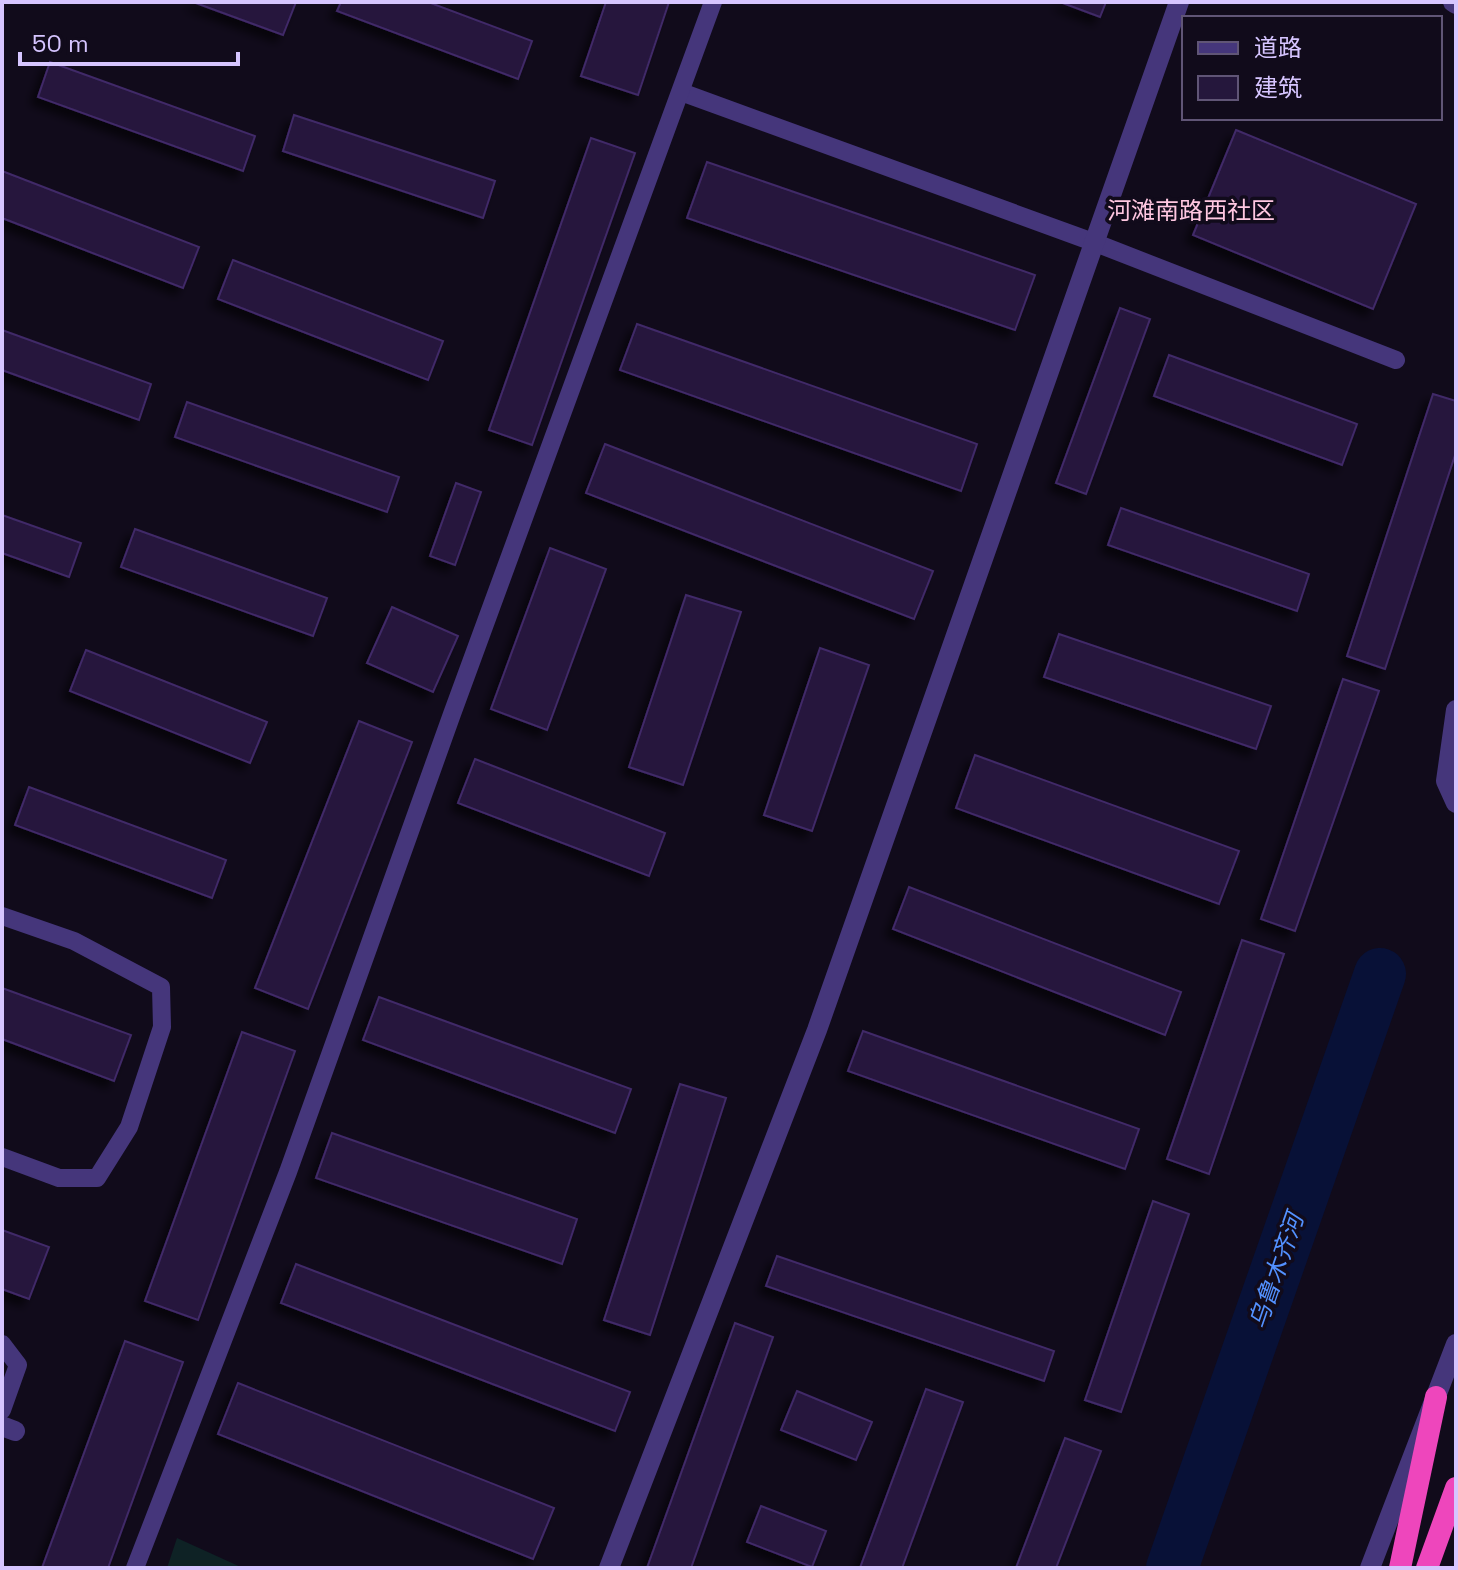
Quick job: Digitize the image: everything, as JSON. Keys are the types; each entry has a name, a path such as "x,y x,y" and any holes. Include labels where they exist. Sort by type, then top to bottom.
{"highway":[{"path":"1400,1568 1436,1397"},
{"path":"1427,1568 1456,1488"}],"street":[{"path":"609,1568 817,1030 1179,2"},
{"path":"1456,710 1446,781 1456,803"},
{"path":"1370,1568 1456,1344"}],"lane":[{"path":"135,1568 288,1172 713,2"},
{"path":"681,92 1093,242 1396,360"},
{"path":"2,916 74,941 161,987 162,1027 129,1127 97,1178 59,1178 2,1157"},
{"path":"2,1344 18,1365 2,1410"}],"green space":[{"path":"177,1538 243,1568 167,1568"}],"building":[{"path":"193,2 296,2 283,35"},
{"path":"341,2 428,2 532,41 518,79 337,11"},
{"path":"606,2 669,2 638,95 581,76"},
{"path":"1060,2 1106,2 1100,17"},
{"path":"50,62 255,136 243,171 38,97"},
{"path":"294,115 495,181 483,218 283,151"},
{"path":"1236,130 1416,204 1373,309 1193,235"},
{"path":"591,138 635,153 532,445 489,430"},
{"path":"707,162 1035,275 1015,330 687,218"},
{"path":"2,171 199,247 183,288 2,218"},
{"path":"233,260 443,341 428,380 218,299"},
{"path":"1120,308 1150,319 1086,494 1056,483"},
{"path":"637,324 977,444 961,491 620,370"},
{"path":"2,330 151,384 139,420 2,370"},
{"path":"1169,355 1357,424 1342,465 1154,396"},
{"path":"1433,394 1456,401 1456,452 1385,669 1347,656"},
{"path":"187,402 399,477 387,512 175,437"},
{"path":"605,444 933,571 914,619 586,493"},
{"path":"456,483 481,492 455,565 430,556"},
{"path":"1121,508 1309,574 1297,611 1108,545"},
{"path":"2,515 81,543 69,577 2,553"},
{"path":"135,529 327,598 313,636 121,567"},
{"path":"550,548 606,569 547,730 491,709"},
{"path":"686,595 741,612 683,785 629,767"},
{"path":"392,607 458,636 433,692 367,663"},
{"path":"1059,634 1271,706 1256,749 1044,677"},
{"path":"820,648 869,665 812,831 764,815"},
{"path":"86,650 267,722 250,763 70,691"},
{"path":"1343,679 1379,691 1295,931 1261,919"},
{"path":"359,721 412,742 308,1009 255,988"},
{"path":"975,755 1239,851 1219,904 956,808"},
{"path":"475,759 665,833 649,876 458,803"},
{"path":"29,787 226,860 212,898 15,825"},
{"path":"909,887 1181,992 1165,1035 893,929"},
{"path":"1242,940 1284,954 1209,1174 1167,1159"},
{"path":"2,988 131,1035 114,1081 2,1039"},
{"path":"379,997 631,1089 615,1133 363,1040"},
{"path":"863,1031 1139,1129 1125,1169 848,1071"},
{"path":"242,1032 295,1051 198,1320 145,1301"},
{"path":"680,1084 726,1098 650,1335 604,1320"},
{"path":"332,1133 577,1219 562,1264 316,1178"},
{"path":"1153,1201 1189,1214 1121,1412 1085,1400"},
{"path":"2,1230 49,1247 29,1299 2,1289"},
{"path":"777,1256 1054,1351 1044,1381 766,1286"},
{"path":"296,1264 630,1392 615,1431 281,1303"},
{"path":"735,1323 773,1337 691,1568 647,1568"},
{"path":"125,1341 183,1362 108,1568 42,1568"},
{"path":"238,1383 554,1508 533,1559 218,1434"},
{"path":"926,1389 963,1402 902,1568 860,1568"},
{"path":"797,1391 872,1422 856,1460 781,1430"},
{"path":"1065,1438 1101,1451 1056,1568 1016,1568"},
{"path":"761,1506 826,1531 812,1567 747,1542"}],"waterway":[{"name":"乌鲁木齐河","path":"1172,1568 1380,974"}],"district":[{"name":"河滩南路西社区","path":"1191,210"}]}
